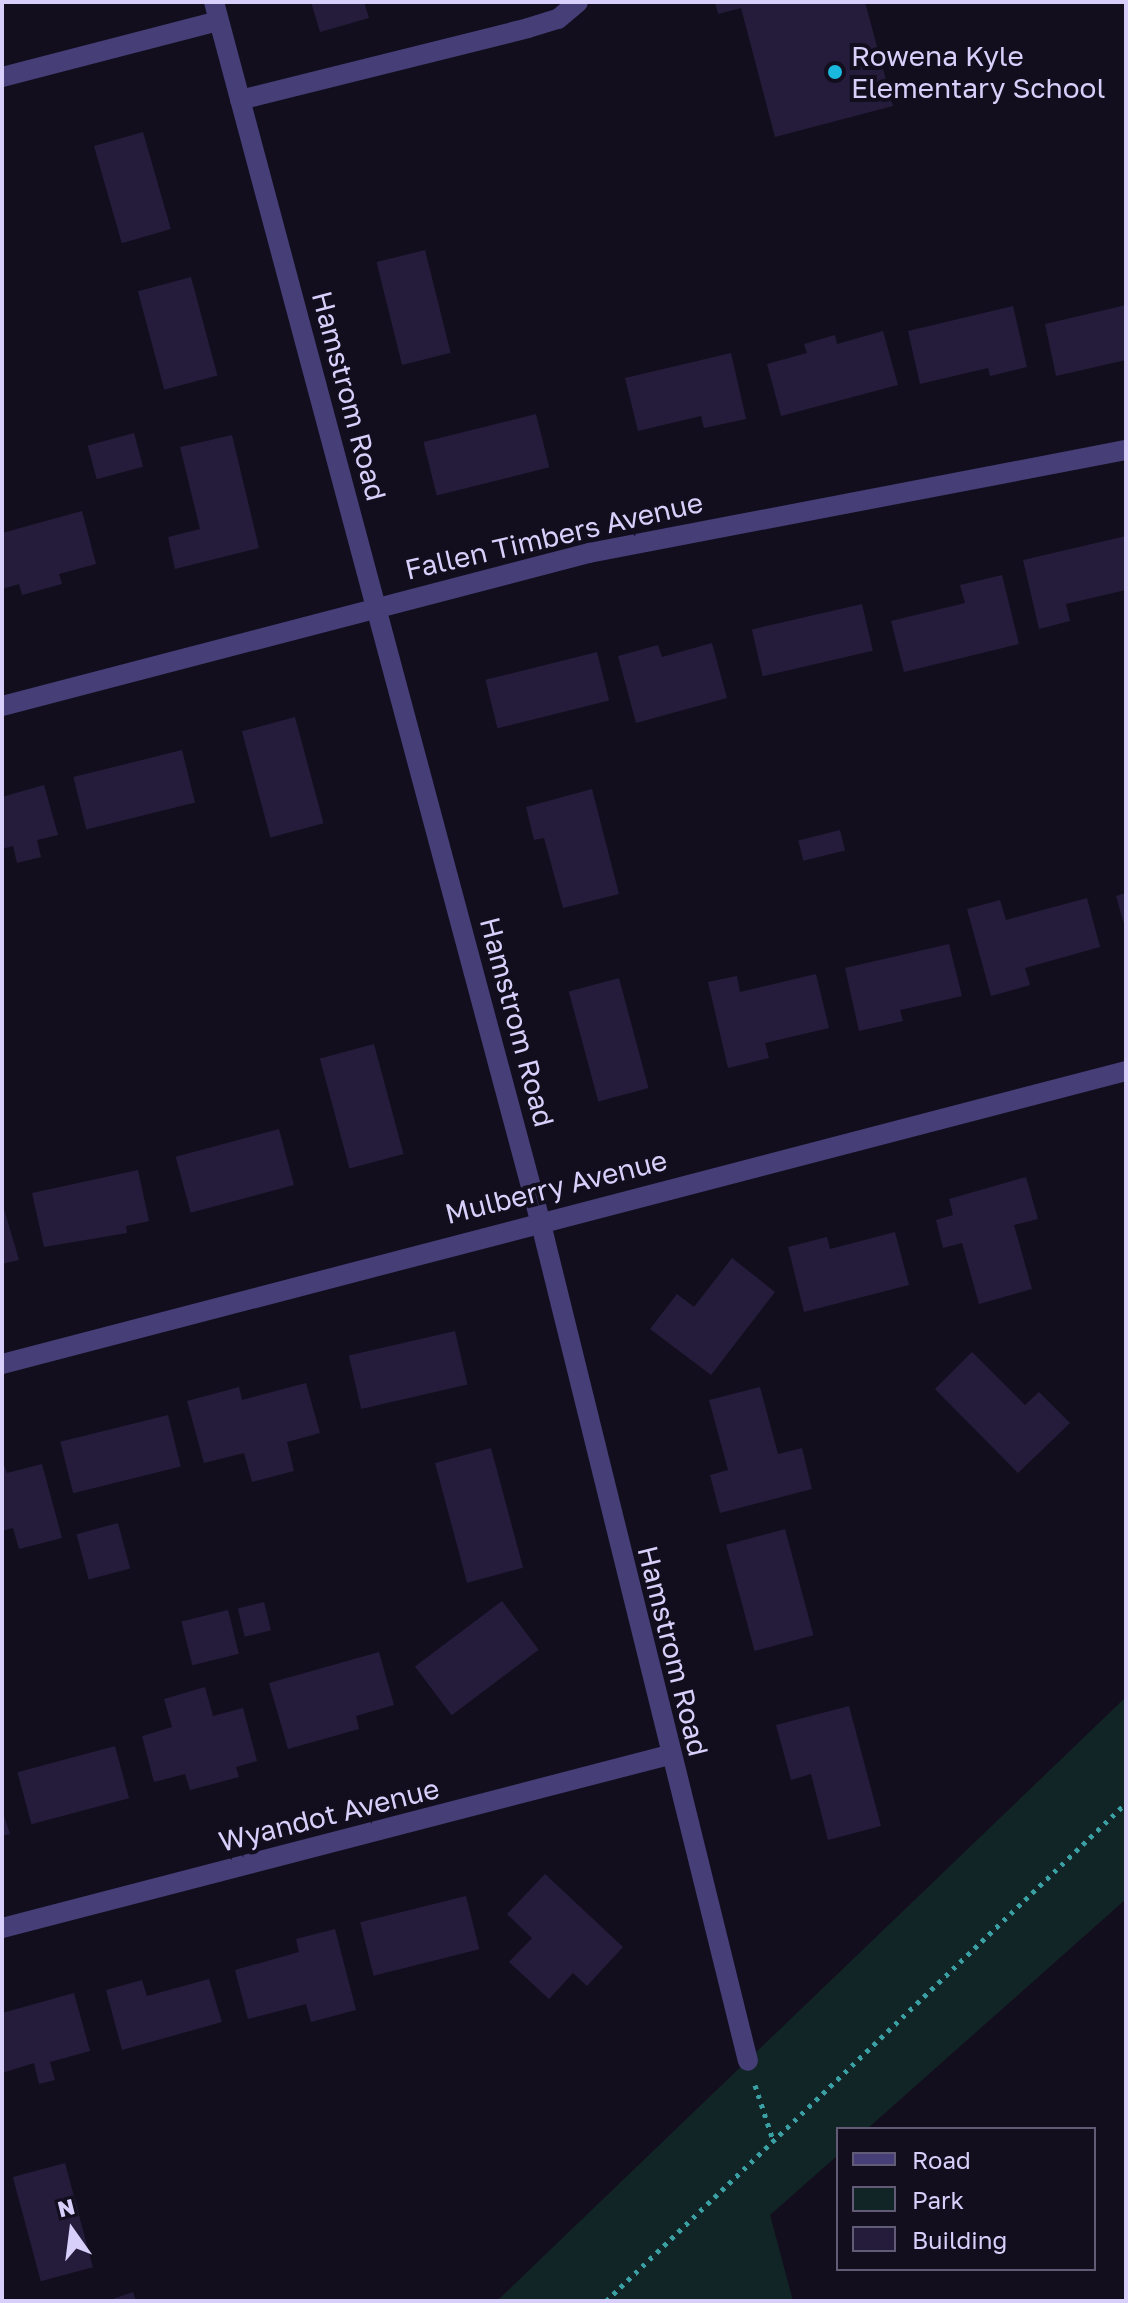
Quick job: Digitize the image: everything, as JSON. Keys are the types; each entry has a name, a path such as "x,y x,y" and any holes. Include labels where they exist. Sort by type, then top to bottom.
{"street":[{"path":"240,100 528,28 558,19 578,2"},
{"path":"2,77 216,11"},
{"name":"Hamstrom Road","path":"216,11 540,1220 669,1755 748,2061"},
{"name":"Fallen Timbers Avenue","path":"2,706 378,607 745,520 1126,450"},
{"name":"Mulberry Avenue","path":"2,1364 540,1220 1126,1071"},
{"name":"Wyandot Avenue","path":"2,1928 669,1755"}],"path":[{"path":"606,2301 1126,1803"},
{"path":"748,2061 774,2141"}],"green space":[{"path":"1126,1697 1126,1899 869,2127 836,2127 836,2157 770,2215 793,2301 497,2301"}],"building":[{"path":"311,2 364,2 369,18 320,32"},
{"path":"715,2 865,2 893,106 775,137 741,8 718,14"},
{"path":"143,132 171,229 122,243 94,146"},
{"path":"425,250 451,353 402,365 376,262"},
{"path":"191,277 217,376 164,390 138,291"},
{"path":"1126,305 1126,360 1056,376 1045,324"},
{"path":"1013,306 1027,367 990,376 988,368 920,384 908,331"},
{"path":"883,331 898,385 781,416 767,364 807,353 804,344 835,335 837,344"},
{"path":"731,353 746,419 704,428 701,416 638,431 625,378"},
{"path":"536,414 549,467 437,495 423,442"},
{"path":"134,433 143,467 97,479 88,445"},
{"path":"232,435 259,548 175,569 168,537 200,529 180,447"},
{"path":"82,511 96,564 59,574 62,584 22,595 19,584 2,589 2,533"},
{"path":"1126,536 1126,590 1066,604 1070,621 1039,629 1023,560"},
{"path":"1002,575 1019,644 904,672 891,621 965,603 960,585"},
{"path":"862,604 873,651 763,676 752,629"},
{"path":"712,643 727,698 636,723 618,656 658,645 662,657"},
{"path":"597,652 609,701 498,728 485,680"},
{"path":"295,717 323,823 270,837 242,731"},
{"path":"182,750 195,802 86,829 73,777"},
{"path":"44,785 58,835 37,840 41,857 17,863 13,846 2,849 2,797"},
{"path":"592,789 619,894 563,908 544,838 534,840 526,807"},
{"path":"840,830 845,850 803,861 798,840"},
{"path":"1126,893 1126,928 1125,928 1116,896"},
{"path":"1087,898 1100,947 1025,968 1030,985 991,996 967,909 1000,900 1006,920"},
{"path":"949,944 962,996 900,1010 903,1021 859,1031 845,968"},
{"path":"816,974 829,1028 765,1043 769,1058 728,1068 708,982 737,976 740,992"},
{"path":"619,978 649,1088 598,1102 569,991"},
{"path":"374,1044 404,1154 349,1169 320,1058"},
{"path":"279,1129 294,1185 191,1213 176,1157"},
{"path":"138,1170 149,1221 126,1226 127,1233 44,1247 32,1193"},
{"path":"1026,1177 1038,1219 1014,1225 1032,1289 979,1304 962,1243 943,1248 936,1220 953,1215 949,1199"},
{"path":"2,1202 19,1260 2,1264"},
{"path":"895,1232 909,1285 804,1312 788,1247 827,1237 830,1249"},
{"path":"732,1258 775,1292 711,1375 650,1329 677,1294 694,1307"},
{"path":"455,1331 467,1385 361,1409 349,1356"},
{"path":"972,1352 1025,1405 1039,1392 1070,1423 1018,1473 935,1389"},
{"path":"306,1383 320,1433 287,1442 294,1471 252,1482 244,1453 204,1463 187,1401 239,1387 242,1400"},
{"path":"760,1387 778,1454 802,1448 812,1489 720,1513 710,1475 728,1470 709,1400"},
{"path":"168,1415 181,1466 73,1493 60,1442"},
{"path":"491,1448 523,1568 467,1583 435,1463"},
{"path":"2,1459 7,1473 42,1464 62,1538 19,1549 13,1528 2,1531"},
{"path":"118,1523 130,1568 89,1580 76,1534"},
{"path":"785,1529 813,1635 755,1651 726,1545"},
{"path":"502,1601 539,1650 452,1715 415,1667"},
{"path":"264,1602 271,1630 245,1637 238,1609"},
{"path":"228,1610 239,1654 192,1665 181,1622"},
{"path":"379,1652 394,1705 356,1716 359,1729 288,1749 269,1683"},
{"path":"205,1687 213,1716 243,1708 257,1761 236,1767 239,1777 190,1790 185,1774 154,1782 142,1736 172,1727 164,1699"},
{"path":"849,1706 881,1826 828,1840 811,1774 791,1780 776,1725"},
{"path":"115,1746 129,1798 31,1824 17,1772"},
{"path":"2,1810 10,1834 2,1836"},
{"path":"545,1874 623,1947 587,1986 573,1973 549,1999 509,1962 532,1938 507,1914"},
{"path":"466,1896 479,1949 374,1976 360,1922"},
{"path":"335,1929 356,2010 311,2022 306,2004 248,2019 235,1970 299,1952 296,1939"},
{"path":"209,1979 222,2022 122,2050 106,1990 142,1980 147,1996"},
{"path":"74,1993 90,2051 50,2062 55,2080 39,2084 34,2063 2,2073 2,2013"},
{"path":"65,2163 93,2267 41,2281 13,2177"},
{"path":"133,2292 136,2301 107,2301"}],"place":[{"name":"Rowena Kyle Elementary School","path":"835,72"}]}
